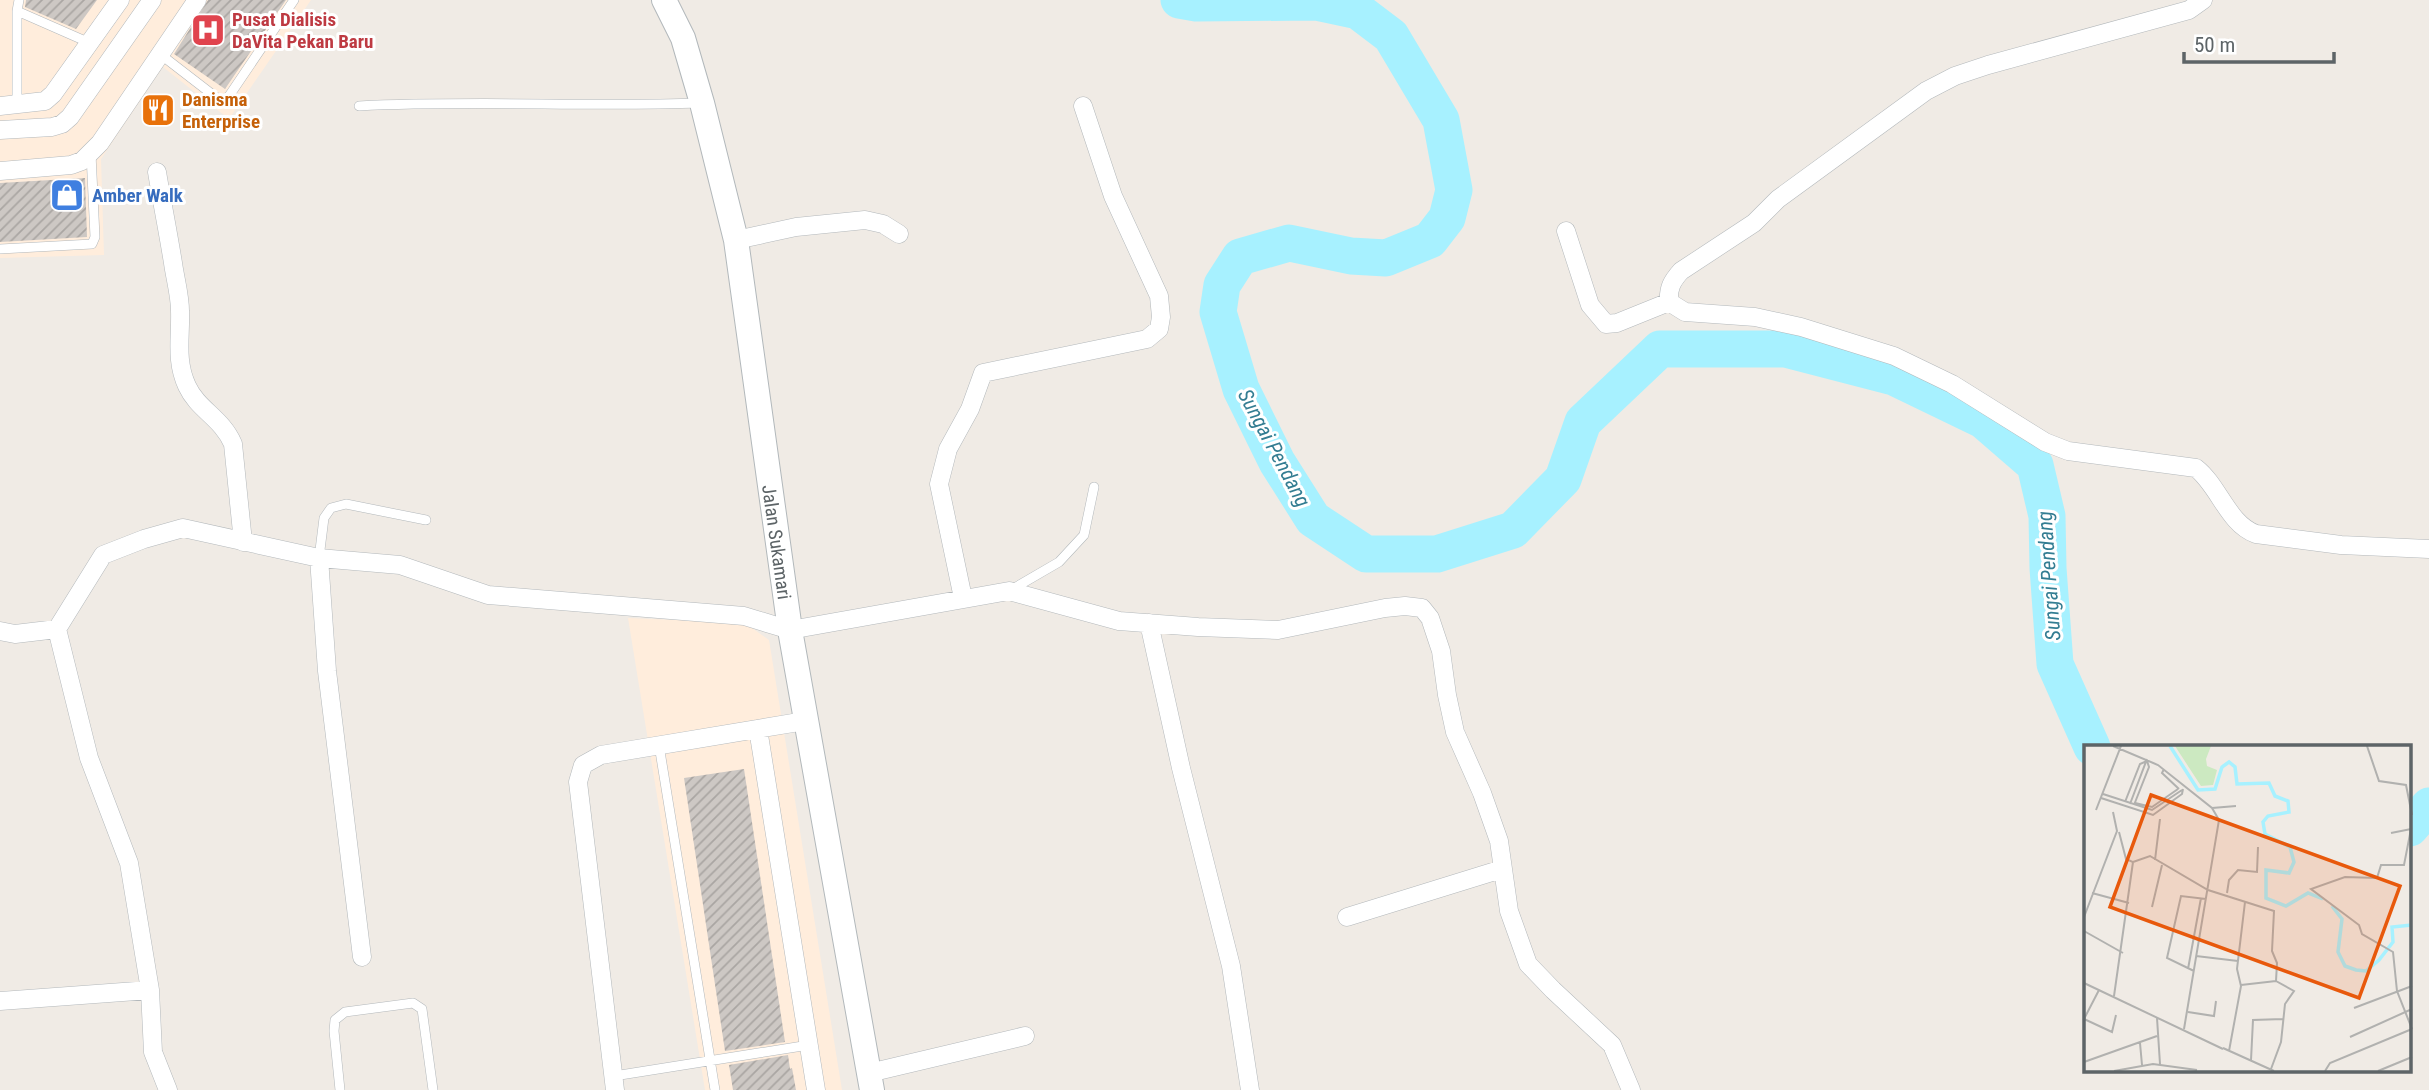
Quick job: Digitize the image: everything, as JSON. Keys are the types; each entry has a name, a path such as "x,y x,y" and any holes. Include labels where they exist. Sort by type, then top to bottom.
{"street":[{"path":"9,106 45,102 120,0"},
{"path":"0,130 62,124 70,117 152,0"},
{"path":"0,171 71,165 82,161 91,153 197,0"},
{"name":"Jalan Sukamari","path":"664,0 683,38 736,240 790,630 870,1082"},
{"path":"1669,302 1671,282 1681,271 1754,223 1778,199 1926,91 1955,76 1988,65 2189,10 2203,0"},
{"path":"963,598 939,484 948,449 970,409 983,373 1147,339 1159,329 1159,296 1112,196 1083,106"},
{"path":"157,172 180,310 179,361 186,384 197,404 228,431 233,444 243,542"},
{"path":"736,240 796,227 865,220 883,224 900,234"},
{"path":"1566,231 1590,304 1606,324 1617,323 1669,302"},
{"path":"1669,302 1685,312 1755,317 1801,327 1894,356 1952,384 2045,442 2068,451 2196,468 2210,482 2243,527 2256,534 2341,545 2429,549"},
{"path":"168,1090 153,1052 150,990 130,863 89,758 57,629 103,555 144,538 183,528 319,558 400,565 488,595 744,616 790,630 1009,591 1119,621 1278,630 1385,608 1422,608 1430,618 1441,651 1455,732 1482,793 1499,841 1509,911 1528,964 1612,1045 1631,1090"},
{"path":"319,558 327,671 362,957"},
{"path":"1149,623 1181,768 1231,967 1250,1090"},
{"path":"0,631 15,634 57,629"},
{"path":"614,1083 578,782 583,765 591,759 659,745 805,721"},
{"path":"758,729 816,1090"},
{"path":"1347,918 1502,869"},
{"path":"0,1001 150,990"},
{"path":"870,1082 1025,1036"}],"lane":[{"path":"9,106 19,0"},
{"path":"160,54 217,98 224,100 294,0"},
{"path":"17,11 90,43"},
{"path":"359,106 458,102 640,105 702,103"},
{"path":"0,248 92,244 95,237 91,153"},
{"path":"1009,591 1059,562 1084,535 1094,487"},
{"path":"319,558 324,518 331,508 345,504 426,520"},
{"path":"659,745 715,1090"},
{"path":"340,1090 335,1020 345,1013 413,1003 422,1009 433,1090"},
{"path":"614,1083 710,1060 809,1045"}],"shaded area":[{"path":"0,0 311,0 229,119 163,67 101,159 104,255 0,258"},
{"path":"628,618 745,623 769,640 842,1090 705,1090"}],"building":[{"path":"26,0 97,0 76,29 25,7"},
{"path":"208,0 286,0 225,89 174,54"},
{"path":"85,178 87,237 0,242 0,183"},
{"path":"744,769 785,1042 725,1051 684,778"},
{"path":"788,1055 796,1090 733,1090 729,1065"}],"waterway":[{"name":"Sungai Pendang","path":"1179,0 1196,3 1316,2 1358,11 1391,36 1441,120 1454,190 1447,218 1430,240 1386,258 1351,256 1289,243 1240,257 1222,285 1218,312 1241,389 1277,462 1313,519 1366,554 1437,554 1513,530 1563,479 1583,422 1660,349 1786,349 1894,377 1983,420 2035,465 2047,516 2055,664 2091,745"},
{"name":"Sungai Pendang","path":"2412,826 2429,806"}],"place":[{"name":"Pusat Dialisis DaVita Pekan Baru","path":"208,30"},
{"name":"Danisma Enterprise","path":"158,110"},
{"name":"Amber Walk","path":"67,195"}]}
